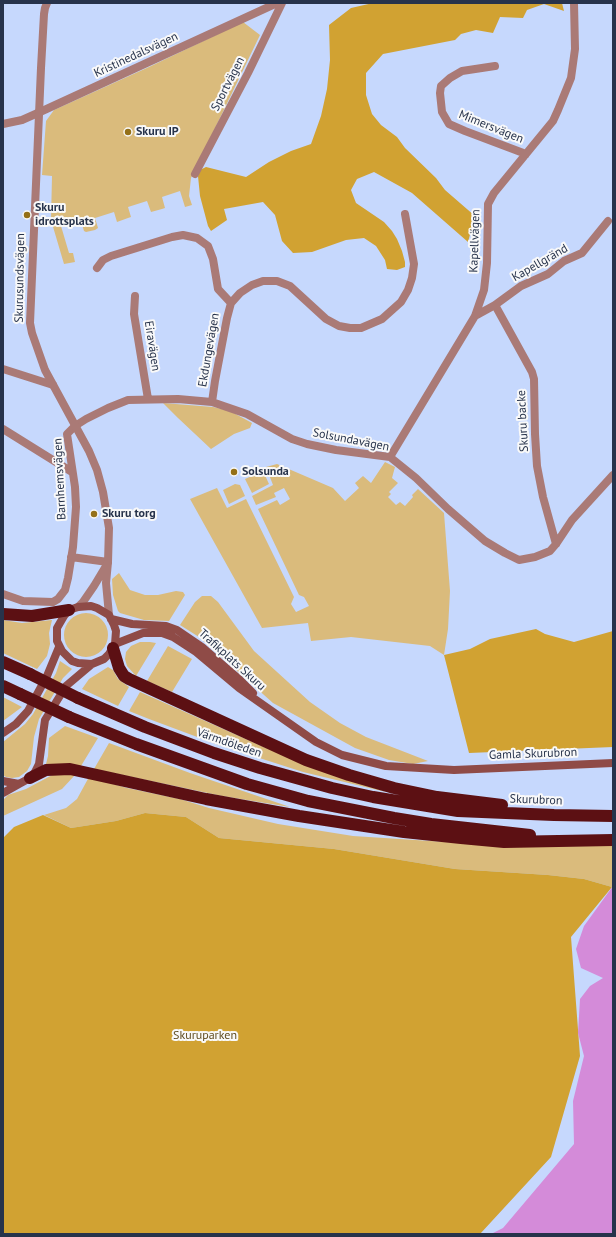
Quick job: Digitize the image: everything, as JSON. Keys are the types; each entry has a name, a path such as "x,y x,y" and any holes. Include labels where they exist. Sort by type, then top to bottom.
{"highway":[{"path":"3,614 32,616 73,608"},
{"path":"114,646 119,668 124,676 129,679 306,760 349,775 394,788 437,797 458,805"},
{"name":"Värmdöleden","path":"3,662 78,698 145,727 214,753 274,772 373,797 458,805"},
{"path":"3,686 69,717 136,744 247,784 308,801 504,842 613,840"},
{"path":"24,781 46,770 78,770 206,799 292,815 404,832 461,833"},
{"name":"Skurubron","path":"458,805 554,815 613,816"}],"main road":[{"name":"Trafikplats Skuru","path":"73,608 90,606 97,608 110,617 132,624 164,630 202,647 240,680 266,707 316,742 342,755 386,766 454,770"},
{"path":"73,608 64,616 58,628 57,641 59,647 72,661 92,664"},
{"path":"110,617 116,631 114,646"},
{"name":"Trafikplats Skuru","path":"24,781 35,772 39,764 45,720 66,686 92,664 104,659 114,646 142,633 164,630"},
{"path":"3,732 16,724 28,711 47,676 59,647"},
{"name":"Gamla Skurubron","path":"454,770 613,763"},
{"path":"3,781 24,781"},
{"path":"3,793 24,781"}],"street":[{"name":"Kristinedalsvägen","path":"3,124 22,120 277,3"},
{"name":"Sportvägen","path":"195,174 248,73 282,3"},
{"name":"Kapellvägen","path":"390,457 475,316 484,290 487,263 488,204 494,193 553,121 571,78 575,49 574,3"},
{"name":"Skurusundsvägen","path":"45,5 30,323 41,362 89,451 97,470 103,492 109,528 106,583 110,617"},
{"name":"Mimersvägen","path":"495,66 462,71 450,78 441,86 440,93 442,112 449,124 526,154"},
{"name":"Ekdungevägen","path":"212,402 231,303 240,293 252,285 263,281 277,281 290,286 326,319 339,326 350,328 362,328 382,319 401,302 408,290 414,264 405,214"},
{"name":"Kapellgränd","path":"475,316 495,305 521,286 548,274 564,261 582,253 608,221"},
{"name":"Ekdungevägen","path":"97,268 103,260 111,256 172,237 183,235 197,238 208,246 213,259 218,289 231,303"},
{"name":"Eiravägen","path":"135,296 134,314 148,399"},
{"name":"Skuru backe","path":"495,305 532,372 534,379 535,434 538,466 543,497 556,544"},
{"path":"3,369 53,385"},
{"name":"Solsundavägen","path":"75,426 108,408 128,400 178,399 212,402 246,414 292,439 307,444 336,450 390,457 416,478 448,510 485,541 505,554 519,560 535,557 550,551 572,520 613,475"},
{"name":"Barnhemsvägen","path":"3,594 23,601 40,603 52,602 58,599 65,590 71,557 76,508 75,487 67,434 75,426"},
{"path":"3,429 72,472"},
{"path":"71,557 108,562"},
{"name":"Skurusundsvägen","path":"73,608 83,602 108,562"}],"shaded area":[{"path":"243,22 260,35 191,178 189,196 192,205 185,207 180,191 162,197 165,208 162,209 151,212 147,201 128,207 131,217 117,222 114,212 95,218 98,228 95,230 84,231 81,221 61,226 69,253 73,253 75,262 64,264 51,220 52,176 42,175 46,121 54,110"},
{"path":"163,403 213,407 230,411 252,423 250,428 234,434 211,449"},
{"path":"385,462 395,467 392,478 398,483 389,492 391,494 388,497 396,505 400,502 405,506 418,489 444,513 450,591 448,629 444,655 430,646 351,637 311,641 308,623 262,628 190,499 217,488 227,508 246,499 294,597 291,604 296,612 309,606 304,597 299,595 258,509 277,500 280,505 290,499 284,488 274,493 276,497 256,505 252,496 273,485 266,467 277,464 333,488 345,501 359,488 355,483 363,476 371,483"},
{"path":"263,471 269,484 252,493 245,479"},
{"path":"235,484 240,485 245,496 229,504 223,490"},
{"path":"119,573 130,590 145,595 158,595 176,591 183,592 185,595 169,621 144,620 120,613 113,595 112,579"},
{"path":"202,596 211,596 218,602 254,651 310,702 340,723 366,737 428,761 413,764 389,760 355,748 273,703 199,637 180,625 195,602"},
{"path":"86,613 98,617 104,623 108,635 104,647 98,653 86,657 74,653 68,647 64,635 68,623 74,617"},
{"path":"3,620 22,623 52,620 49,633 50,644 47,656 37,669 3,653"},
{"path":"140,642 156,643 136,676 127,666 125,659 126,652 131,646"},
{"path":"168,646 192,659 172,692 147,681"},
{"path":"60,661 72,669 63,678 39,719 34,737 31,764 27,771 19,777 6,777 3,775 3,742 25,724 33,714 56,673"},
{"path":"108,667 113,670 118,679 129,687 118,706 82,689 89,679"},
{"path":"140,692 264,747 386,792 303,772 216,744 129,711"},
{"path":"3,697 22,707 3,721"},
{"path":"65,726 98,738 81,766 45,768 48,756 49,738"},
{"path":"109,743 190,773 290,807 222,796 94,769"},
{"path":"56,773 75,775 62,789 3,816 3,800 8,795 26,789"},
{"path":"89,777 127,788 180,799 209,808 278,824 353,836 462,843 613,845 613,886 612,887 584,879 548,875 455,869 334,849 219,838 186,817 145,813 116,821 71,828 44,815 66,808 77,799"},
{"path":"613,886 613,1234 491,1234 503,1228 574,1144 573,1101 584,1056 578,1033 580,999 590,986 603,978 581,968 576,949 584,926"}],"green space":[{"path":"373,3 562,3 564,11 544,4 527,10 523,18 500,17 493,33 476,30 461,34 455,40 383,54 366,73 366,95 372,114 381,125 397,137 405,148 436,178 445,190 475,216 468,242 412,193 374,172 357,179 351,190 356,203 384,222 397,239 402,251 405,267 397,270 387,269 385,260 376,246 364,238 346,240 312,252 293,253 282,241 275,215 263,202 224,209 227,220 211,231 208,226 200,196 198,176 200,170 206,167 246,177 269,162 291,151 311,144 321,116 327,89 330,60 329,25 351,8"},
{"path":"536,629 545,634 574,642 613,631 613,747 469,753 444,655 470,649 490,639"},
{"name":"Skuruparken","path":"145,813 186,817 219,838 334,849 455,869 548,875 584,879 612,887 571,937 580,1056 551,1157 480,1234 3,1234 3,838 14,827 43,815 71,828 116,821"}],"place":[{"name":"Skuru IP","path":"128,132"},
{"name":"Skuru idrottsplats","path":"27,215"},
{"name":"Solsunda","path":"234,472"},
{"name":"Skuru torg","path":"94,514"}]}
